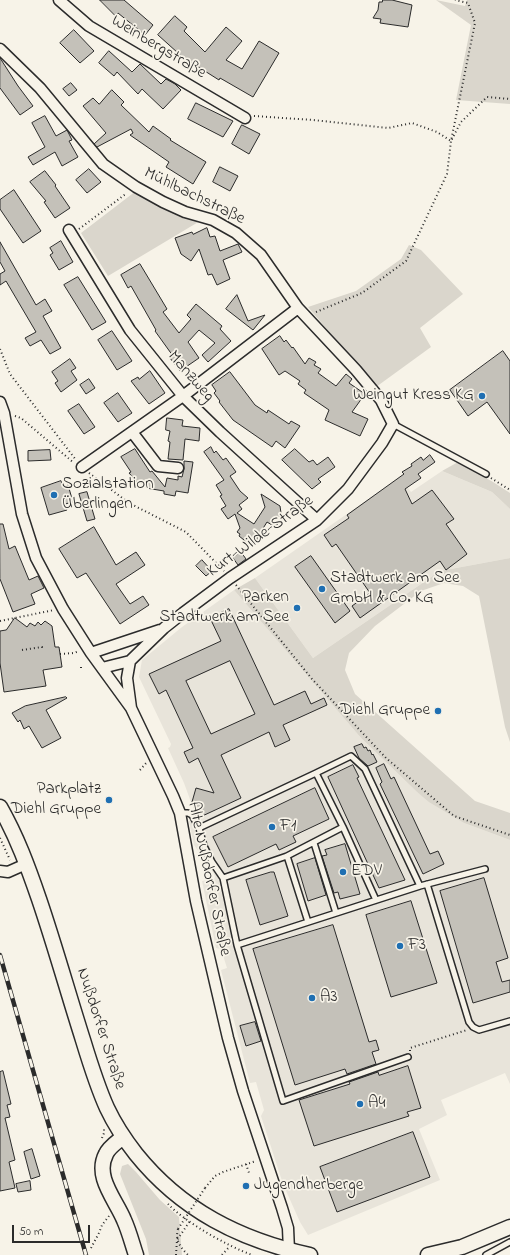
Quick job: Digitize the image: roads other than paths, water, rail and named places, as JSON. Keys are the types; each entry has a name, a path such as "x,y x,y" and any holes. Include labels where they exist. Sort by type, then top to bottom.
{"street":[{"name":"Weinbergstraße","path":"59,0 89,26 245,118"},
{"name":"Mühlbachstraße","path":"0,49 40,88 103,164 136,187 164,202 185,212 213,220 236,233 261,255 298,308 356,370 381,400 393,424"},
{"name":"Manzweg","path":"71,232 130,330 183,396 220,432 317,520"},
{"path":"82,467 183,396 298,308"},
{"name":"Alte Nußdorfer Straße","path":"0,402 4,413 22,514 36,558 63,608 130,708 173,796 180,814 196,900 228,1038 264,1158 288,1228 289,1250"},
{"name":"Kurt-Wilde-Straße","path":"130,661 164,628 230,578 317,520 348,489 382,442 393,424"},
{"path":"132,432 158,466 178,468"},
{"name":"Kurt-Wilde-Straße","path":"90,650 164,628"},
{"path":"102,668 130,661 127,678 130,708"},
{"name":"Nußdorfer Straße","path":"0,807 20,846 50,933 94,1076 107,1109 123,1137 145,1165 166,1187 187,1204 239,1233 264,1243 310,1255"},
{"path":"0,871 8,872 26,864"},
{"path":"123,1137 111,1147 106,1155 102,1170 106,1186 125,1220 136,1255"},
{"path":"428,1255 462,1246 510,1227"}],"lane":[{"path":"393,424 486,474"},
{"path":"198,828 351,756 365,769 420,886"},
{"path":"316,773 343,827 376,900"},
{"path":"180,814 188,813 192,815 204,846 212,862 223,878 237,945 283,1101 408,1057"},
{"path":"223,878 286,856 343,827"},
{"path":"314,843 336,913"},
{"path":"286,856 308,922"},
{"path":"237,945 420,886 485,869"},
{"path":"428,884 469,1022 473,1027 479,1030 510,1021"},
{"path":"486,1255 510,1242"}],"railway":[{"path":"0,955 86,1255"}],"place":[{"name":"Weingut Kress KG","path":"482,396"},
{"name":"Sozialstation Überlingen","path":"54,495"},
{"name":"Stadtwerk am See GmbH & Co. KG","path":"322,589"},
{"name":"Parken Stadtwerk am See","path":"297,608"},
{"name":"Diehl Gruppe","path":"438,711"},
{"name":"Parkplatz Diehl Gruppe","path":"109,800"},
{"name":"F1","path":"272,827"},
{"name":"EDV","path":"343,872"},
{"name":"F3","path":"400,946"},
{"name":"A3","path":"312,998"},
{"name":"A4","path":"360,1104"},
{"name":"Jugendherberge","path":"246,1186"}]}
